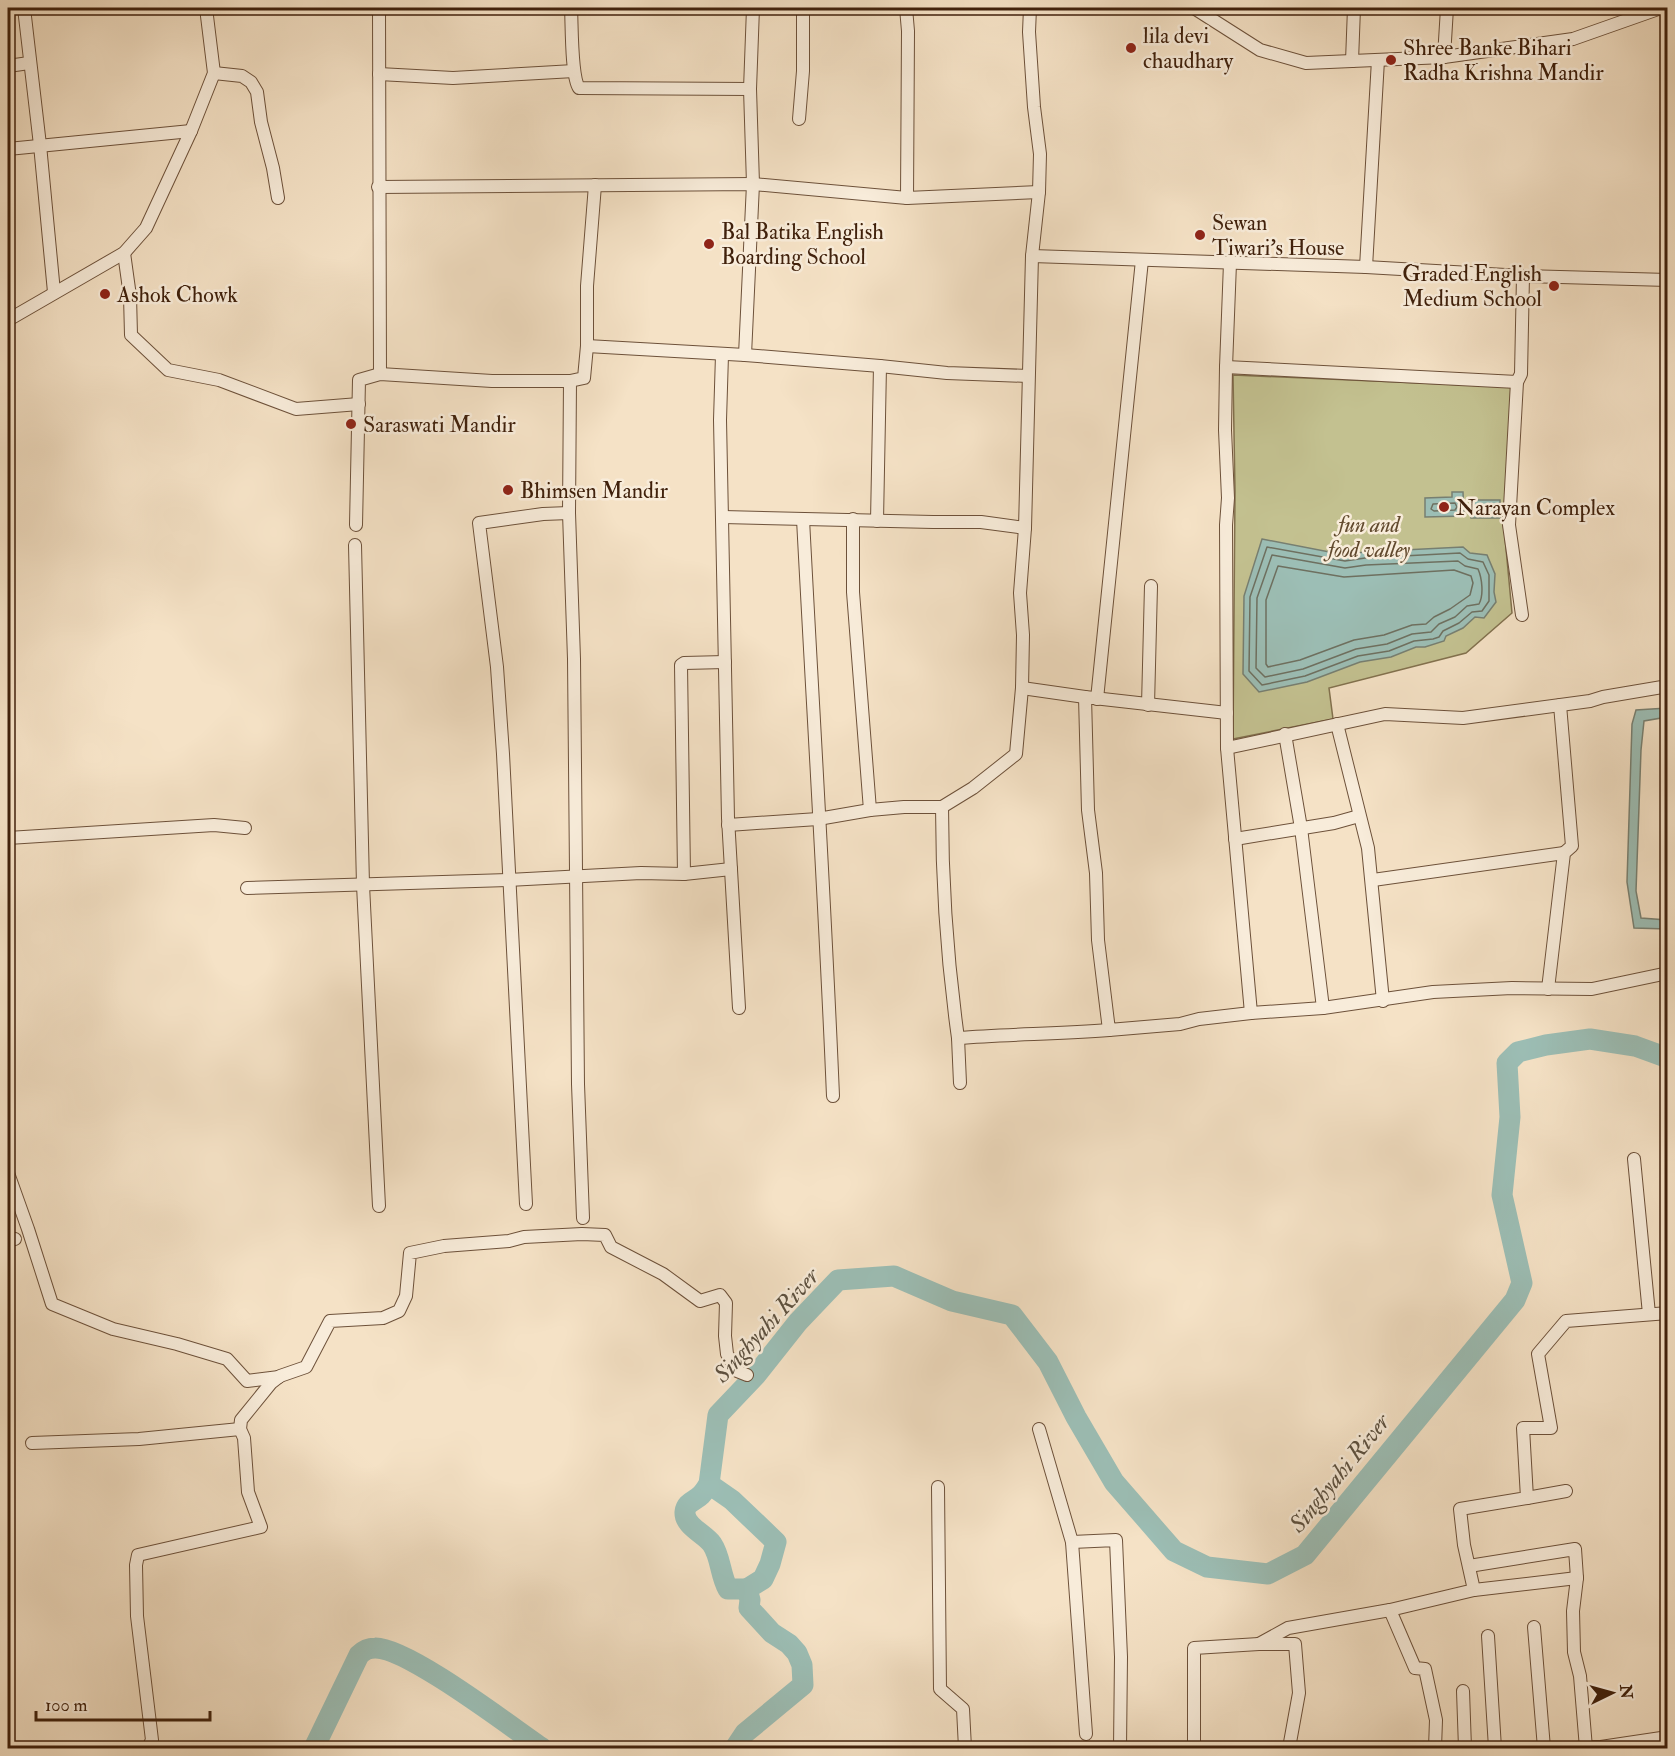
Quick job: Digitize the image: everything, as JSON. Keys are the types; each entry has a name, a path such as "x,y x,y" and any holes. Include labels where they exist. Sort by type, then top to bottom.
{"street":[{"path":"24,8 54,292"},
{"path":"8,321 124,253 146,228 214,73 206,8 246,8"},
{"path":"379,8 380,374"},
{"path":"571,8 574,71 577,85 582,89 750,89"},
{"path":"745,356 753,184 750,89 753,8"},
{"path":"799,119 803,71 803,8"},
{"path":"906,8 908,31 907,198"},
{"path":"728,825 818,819 904,807 942,807 973,788 1016,754 1022,688 1023,635 1020,593 1025,528 1032,256 1039,192 1040,154 1034,107 1029,32 1030,8"},
{"path":"1194,8 1260,50 1306,63 1444,57 1573,39 1660,8"},
{"path":"1352,61 1354,8"},
{"path":"1444,57 1447,8"},
{"path":"1366,267 1378,60"},
{"path":"8,66 30,63"},
{"path":"380,74 453,78 574,71"},
{"path":"214,73 242,76 251,82 257,92 261,122 278,198"},
{"path":"8,149 190,131"},
{"path":"378,187 753,184 907,198 1039,192"},
{"path":"356,525 359,381 380,374 492,381 570,381 584,378 587,346 587,286 595,185"},
{"path":"124,253 130,296 131,334 168,370 219,380 296,410 359,404"},
{"path":"1032,256 1668,280"},
{"path":"1109,1030 1098,940 1096,873 1088,810 1091,698 1142,260"},
{"path":"1230,263 1226,367 1227,748 1251,1013"},
{"path":"1522,615 1509,525 1517,382 1521,374 1523,276"},
{"path":"587,346 880,366 947,374 1028,376"},
{"path":"722,355 720,420 728,825 739,1008"},
{"path":"877,521 880,366"},
{"path":"1226,367 1517,382"},
{"path":"570,381 569,513 574,659 578,1084 583,1218"},
{"path":"526,1204 497,667 479,523 543,514 569,513"},
{"path":"723,517 981,522 1025,528"},
{"path":"803,519 818,819 825,889 833,1096"},
{"path":"853,519 853,592 870,810"},
{"path":"355,545 363,885 379,1206"},
{"path":"1148,705 1151,586"},
{"path":"684,874 681,665 725,662"},
{"path":"1227,748 1385,714 1463,718 1590,701 1668,686"},
{"path":"1022,688 1227,713"},
{"path":"1372,880 1564,853 1572,846 1560,705"},
{"path":"1337,724 1368,848 1383,1001"},
{"path":"1285,735 1302,828 1323,1008"},
{"path":"942,807 945,925 958,1038 960,1083"},
{"path":"1235,839 1334,823 1359,816"},
{"path":"8,838 214,825 245,828"},
{"path":"1548,989 1564,853"},
{"path":"247,888 508,880 641,873 684,874 731,869"},
{"path":"958,1038 1012,1034 1050,1035 1180,1024 1199,1019 1323,1008 1383,1001 1413,994 1473,989 1592,989 1668,973"},
{"path":"1634,1159 1649,1314"},
{"path":"8,1173 52,1304 113,1329 227,1359 247,1381 280,1376 306,1366 330,1321 383,1318 399,1311 406,1296 410,1253 444,1246 582,1234 605,1236 611,1247 663,1274 700,1301 720,1295 726,1303 727,1354 737,1371 747,1375"},
{"path":"1527,1498 1523,1428 1551,1428 1538,1354 1566,1321 1668,1313"},
{"path":"148,1749 153,1740 138,1625 136,1565 138,1555 261,1527 248,1492 244,1438 240,1429 241,1420 271,1383 280,1376"},
{"path":"32,1443 139,1439 240,1429"},
{"path":"1039,1429 1072,1542 1086,1734"},
{"path":"938,1487 940,1689 963,1709 965,1749"},
{"path":"1474,1590 1460,1509 1566,1491"},
{"path":"1072,1542 1116,1540 1121,1657 1120,1749"},
{"path":"1469,1566 1575,1549 1577,1578 1573,1611 1574,1652 1580,1677 1586,1748"},
{"path":"1259,1644 1288,1628 1390,1610 1474,1590 1577,1578"},
{"path":"1390,1610 1415,1668 1425,1669 1436,1720 1435,1749"},
{"path":"1534,1627 1544,1749"},
{"path":"1488,1636 1495,1749"},
{"path":"1194,1749 1194,1647 1295,1644 1299,1693 1289,1749"},
{"path":"1462,1691 1465,1749"},
{"path":"1576,1749 1654,1744 1668,1737"}],"green space":[{"name":"fun and food valley","path":"1233,375 1512,387 1504,527 1512,613 1466,653 1329,688 1333,719 1233,739 1235,491"}],"water":[{"name":"Narayan Complex","path":"1452,492 1463,492 1464,516 1425,517 1425,498 1452,497"},
{"path":"1471,500 1500,500 1500,518 1471,518"},
{"path":"1262,539 1345,555 1463,547 1470,553 1487,555 1495,574 1496,602 1484,618 1475,617 1463,628 1446,636 1444,641 1425,647 1416,647 1391,657 1360,662 1307,682 1259,692 1243,674 1244,596"},
{"path":"1667,708 1667,717 1644,721 1636,891 1641,918 1667,920 1667,929 1634,928 1627,882 1632,724 1636,710"}],"waterway":[{"name":"Singhyahi River","path":"735,1748 745,1733 803,1685 802,1665 797,1653 789,1644 772,1633 749,1608 750,1600 747,1589 763,1579 776,1542 732,1500 709,1484 718,1415 756,1375 798,1322 838,1280 894,1276 952,1301 1012,1315 1048,1362 1076,1417 1114,1482 1174,1551 1207,1567 1268,1574 1305,1555 1515,1300 1522,1283 1502,1195 1510,1117 1507,1063 1518,1052 1546,1045 1590,1039 1635,1046 1668,1058"},
{"name":"Singhyahi River","path":"709,1484 701,1495 687,1506 686,1517 691,1526 712,1544 728,1589 747,1589"},
{"name":"Singhyahi River","path":"314,1748 359,1655 370,1648 390,1651 410,1660 484,1707 542,1748"}],"place":[{"name":"lila devi chaudhary","path":"1131,48"},
{"name":"Shree Banke Bihari Radha Krishna Mandir","path":"1391,60"},
{"name":"Sewan Tiwari's House","path":"1200,235"},
{"name":"Bal Batika English Boarding School","path":"709,244"},
{"name":"Graded English Medium School","path":"1554,286"},
{"name":"Ashok Chowk","path":"105,294"},
{"name":"Saraswati Mandir","path":"351,424"},
{"name":"Bhimsen Mandir","path":"508,490"},
{"name":"Narayan Complex","path":"1444,507"}]}
